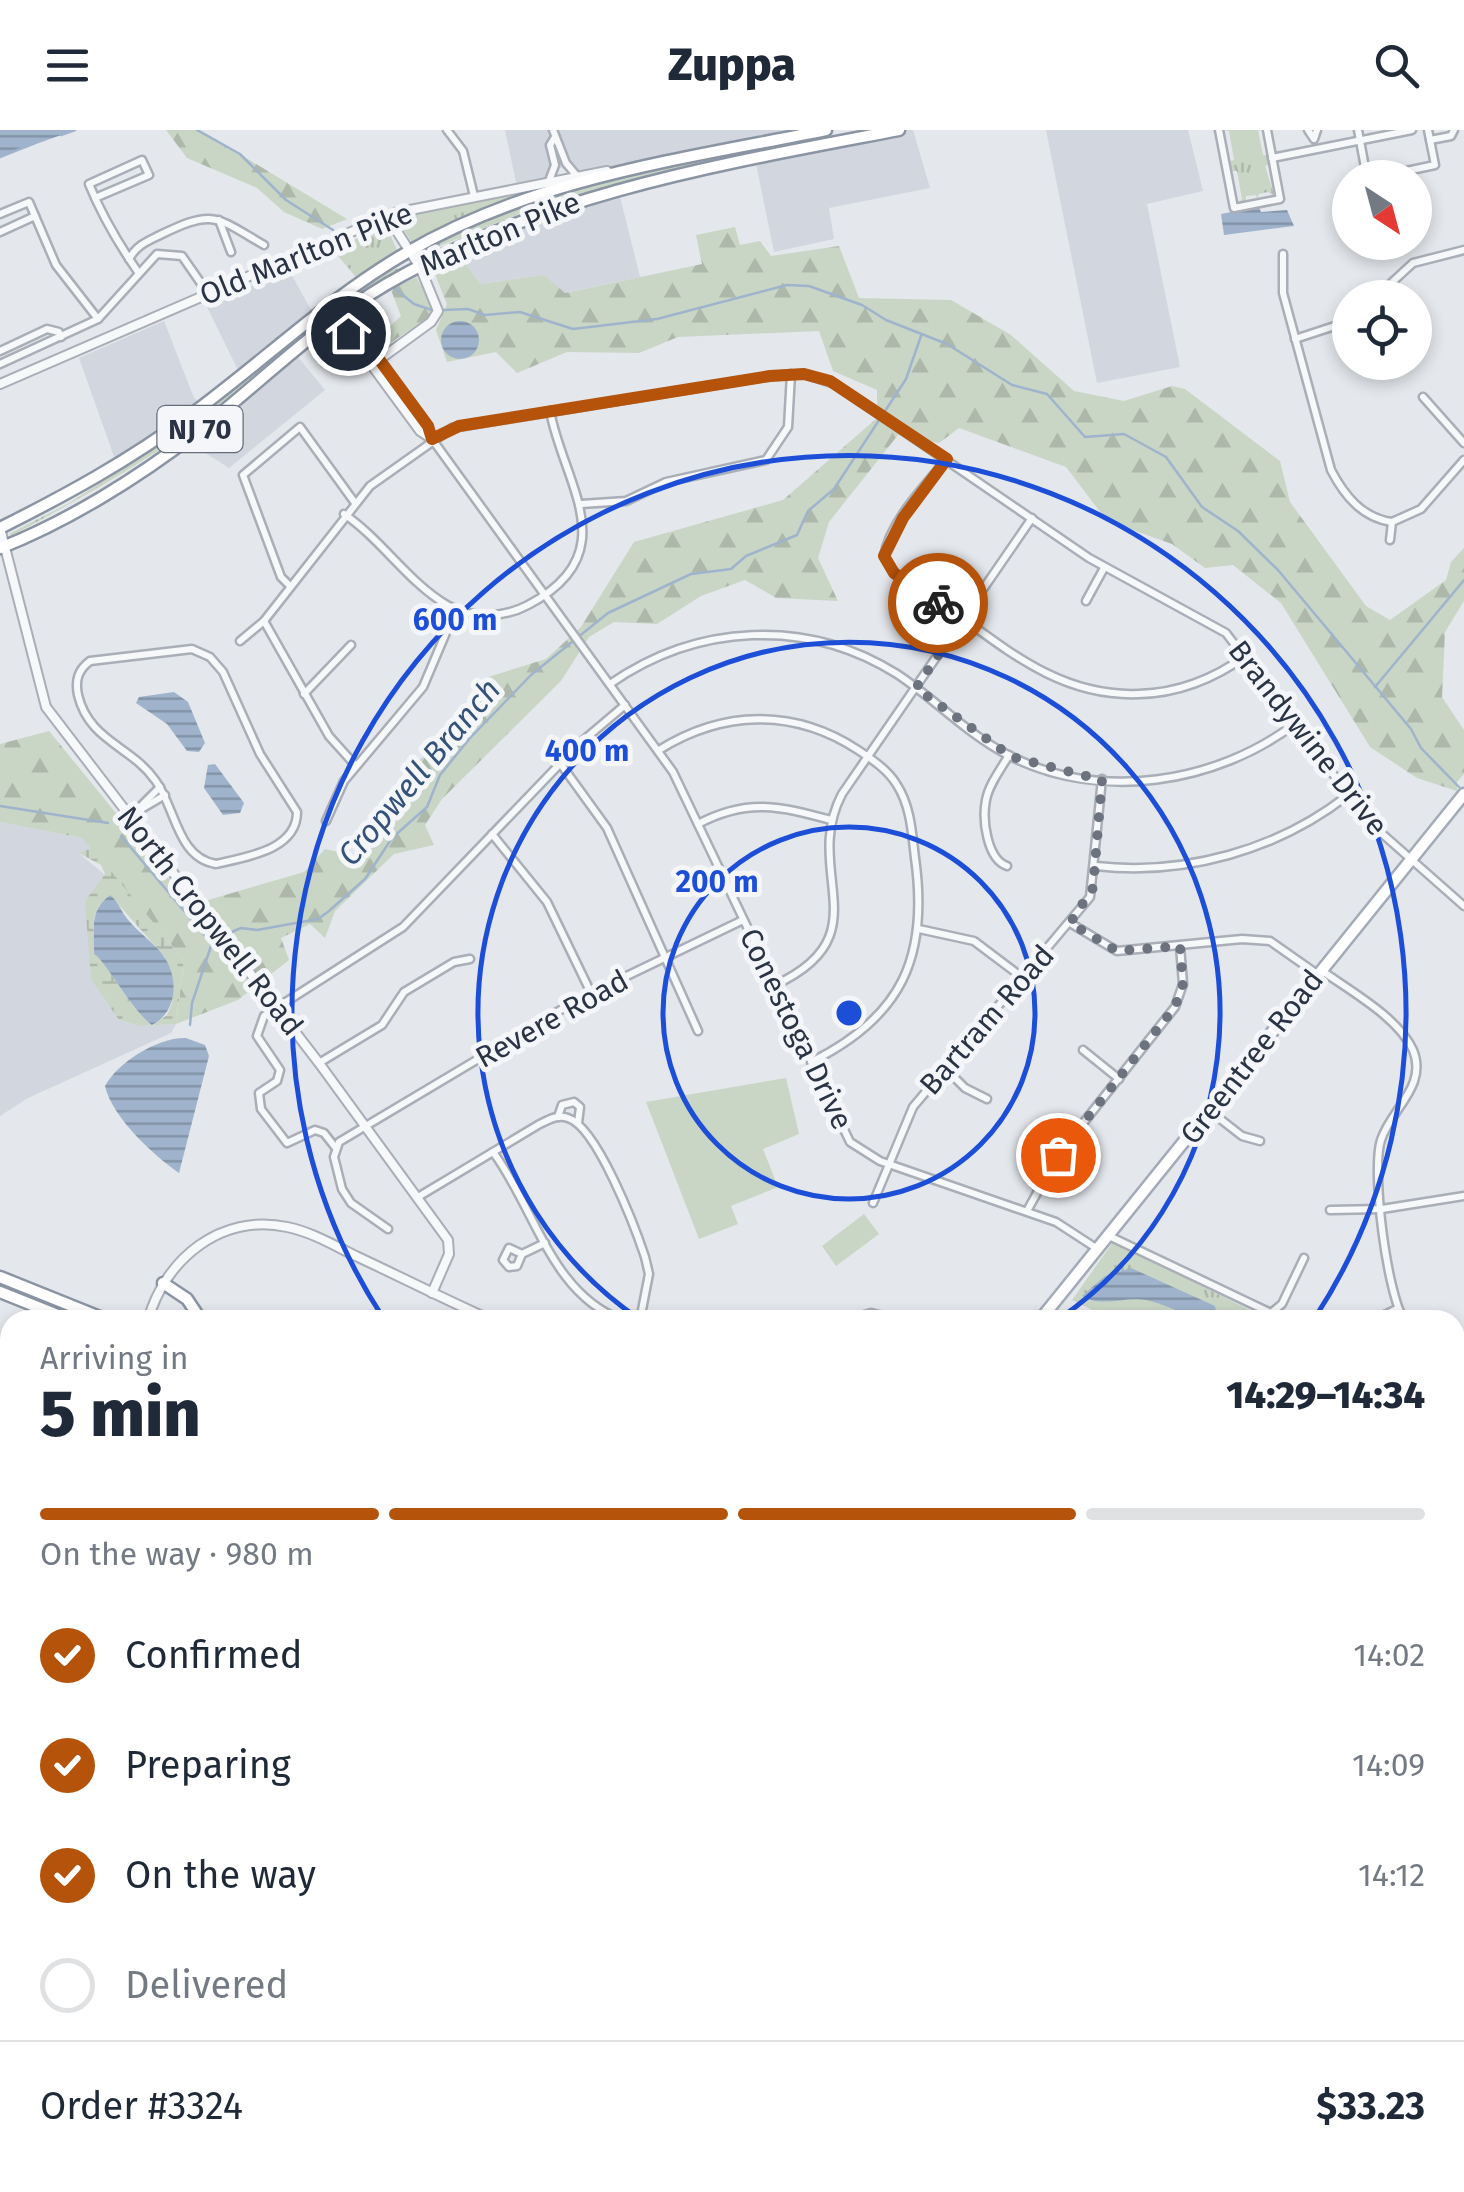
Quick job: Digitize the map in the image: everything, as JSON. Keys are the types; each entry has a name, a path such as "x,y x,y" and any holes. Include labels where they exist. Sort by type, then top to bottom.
{"main road":[{"name":"Marlton Pike","path":"0,528 150,445 320,308 409,251 510,205 626,169 826,130"},
{"name":"Marlton Pike","path":"3,547 91,500 193,434 343,317 463,244 572,202 744,161 899,130"},
{"path":"744,161 759,154 771,141"},
{"name":"Greentree Road","path":"1048,1310 1463,795"},
{"path":"0,1277 82,1310"},
{"path":"162,1283 187,1299 194,1310"},
{"path":"0,1292 45,1310"},
{"path":"13,1297 34,1310"}],"street":[{"path":"447,130 464,151 474,196"},
{"path":"1220,130 1234,208 1280,199 1266,130"},
{"path":"1308,130 1316,150"},
{"path":"1314,140 1316,130"},
{"path":"1358,130 1365,160"},
{"path":"1272,158 1412,130"},
{"path":"1428,130 1435,165 1432,166"},
{"path":"1430,140 1451,136 1454,130"},
{"path":"554,134 576,175"},
{"path":"549,181 554,165 550,145 554,134"},
{"path":"94,198 148,175 142,160 88,184 94,198 138,272"},
{"name":"Old Marlton Pike","path":"0,384 387,216 576,175 626,169"},
{"path":"0,214 29,202 56,265 98,319"},
{"path":"0,232 35,216"},
{"path":"376,362 436,315 437,304 420,267 387,216"},
{"path":"129,259 140,245 196,218 219,220 264,245"},
{"path":"219,220 231,252"},
{"path":"1395,280 1413,263 1464,250"},
{"path":"0,364 98,319 157,254 176,253 193,268 208,292"},
{"path":"1283,254 1283,293 1340,488 1367,514 1392,522 1421,508 1464,460"},
{"name":"Conestoga Drive","path":"343,317 351,321 376,362 428,426 432,439 659,750 850,1142 887,1164 1064,1226 1096,1248"},
{"path":"1295,339 1332,327"},
{"path":"0,351 46,330 59,332 61,337"},
{"path":"581,504 618,503 666,482 766,460 788,427 790,374"},
{"name":"Brandywine Drive","path":"432,439 459,426 790,374 830,381 1104,568 1210,622 1246,656 1376,830 1464,906"},
{"path":"1423,397 1464,443"},
{"path":"344,514 374,537 428,591 456,609 500,615 523,608 544,594 573,560 582,530 581,504 556,446 550,412"},
{"path":"289,585 281,577 243,475 300,428 355,503"},
{"path":"240,641 264,620 344,514 432,439"},
{"path":"947,459 903,518 884,556 894,573 1035,670 1096,692 1176,690 1218,675 1246,656"},
{"path":"775,985 810,967 822,954 830,934 834,909 828,846 831,820 867,757 1032,518"},
{"path":"1390,540 1392,522"},
{"name":"North Cropwell Road","path":"0,528 46,707 319,1063 448,1240 449,1254 432,1293"},
{"path":"1086,601 1104,568"},
{"path":"326,820 335,795 423,686 456,609"},
{"path":"264,620 333,743 356,766"},
{"path":"610,684 677,648 754,635 797,636 846,648 916,688 1009,755 1068,774 1102,780 1153,780 1195,774 1249,754 1296,723"},
{"path":"304,694 351,644"},
{"path":"184,648 210,657 223,672 242,720 294,804 297,819 290,835 276,846 226,862 205,863 188,850 160,787 148,770 99,735 82,708 78,674 90,661 184,648"},
{"path":"388,1229 348,1198 337,1176 335,1146 320,1131 287,1143 259,1105 259,1093 277,1081 280,1070 257,1030 264,1016 403,927 560,763 626,704"},
{"path":"659,750 700,727 767,718 822,730 867,757 893,779 908,812 918,884 919,929 910,966 893,998 853,1038 811,1062"},
{"path":"1008,866 996,860 991,850 986,801 1009,755"},
{"path":"560,763 606,828 698,1031"},
{"name":"Bartram Road","path":"872,1203 906,1117 1090,897 1102,780"},
{"path":"131,816 134,808 160,787"},
{"path":"131,816 166,795"},
{"path":"1096,866 1156,867 1234,854 1303,824 1348,795"},
{"path":"698,824 731,808 756,804 831,820"},
{"path":"492,834 547,902 591,994"},
{"name":"Revere Road","path":"335,1146 591,994 743,920"},
{"path":"1070,923 1117,951 1242,938 1270,941 1394,1026 1414,1054 1413,1085 1381,1141 1388,1278 1397,1308 1393,1310"},
{"path":"919,929 974,941 1023,978"},
{"path":"1027,1211 1058,1155 1179,999 1183,984 1180,946"},
{"path":"319,1063 382,1025 404,992 454,962 470,959"},
{"path":"1083,1050 1118,1080"},
{"path":"945,1068 960,1084 987,1099"},
{"path":"418,1197 558,1117 562,1104 574,1102 580,1111 578,1123"},
{"path":"1210,1111 1242,1136 1260,1141"},
{"path":"558,1117 578,1123 595,1143 645,1256 648,1274 642,1310"},
{"path":"493,1152 574,1289 600,1310"},
{"path":"1330,1210 1382,1209 1464,1196"},
{"path":"152,1310 162,1283 202,1242 224,1231 262,1224 312,1235 469,1310"},
{"path":"1108,1236 1265,1310"},
{"path":"522,1254 545,1243"},
{"path":"1275,1310 1282,1304 1304,1258"}],"shaded area":[{"path":"505,130 826,130 627,169 576,175 555,165 549,181 517,187"},
{"path":"913,130 930,188 829,208 834,239 774,252 755,159"},
{"path":"1046,130 1188,130 1203,191 1147,204 1180,367 1097,383"},
{"path":"618,189 640,277 564,293 544,275 480,284 461,257 463,244"},
{"path":"289,270 311,310 238,370 206,305"},
{"path":"164,321 194,398 202,404 116,462 79,358"},
{"path":"294,352 325,390 229,468 185,440"},
{"path":"0,822 82,838 92,848 80,854 105,875 85,901 106,999 119,1020 141,1026 176,1024 171,1033 28,1098 0,1116"}],"green space":[{"path":"166,130 200,130 347,219 322,229 284,212 257,188 187,158"},
{"path":"1223,130 1258,130 1263,155 1268,155 1270,164 1265,166 1274,195 1259,194 1257,199 1256,195 1246,196 1246,202 1238,203 1242,199 1237,171 1232,171 1230,161 1234,160 1229,131"},
{"path":"758,148 543,204 420,254 455,232 537,198 628,174"},
{"path":"548,185 413,244 402,227 407,216"},
{"path":"735,227 740,245 760,241 771,256 839,246 859,298 951,300 1011,335 1074,391 1124,401 1172,386 1185,389 1280,461 1290,502 1366,606 1390,620 1446,580 1451,562 1464,548 1464,601 1445,632 1442,697 1464,730 1464,774 1457,782 1457,791 1417,778 1370,747 1281,603 1233,565 1205,568 1172,544 1107,521 1066,467 959,428 939,443 898,435 829,522 818,558 838,601 776,598 745,580 701,596 657,624 614,622 589,637 561,681 442,799 425,825 434,845 394,854 335,911 325,938 310,924 281,938 289,960 238,1000 176,1024 184,960 82,838 0,822 0,744 49,731 191,905 304,872 325,849 365,858 419,760 465,729 485,678 546,659 581,627 634,542 783,500 877,418 877,390 833,371 819,331 678,337 639,353 567,352 517,373 496,352 447,362 436,330 447,304 434,272 461,257 480,284 544,275 565,293 702,264 696,235"},
{"path":"378,228 389,232 397,250 356,277 333,250"},
{"path":"405,267 345,308 171,442 92,491 11,536 9,534 69,503 147,453 351,295 387,271"},
{"path":"416,277 433,306 429,317 381,349 376,347 374,341 401,316 391,290"},
{"path":"92,848 184,960 176,1024 141,1026 119,1020 91,979 85,901 105,874 101,865 79,853","holes":["110,895 165,957 172,1003 167,1015 153,1025 136,1009 95,954 94,922 98,907"]},
{"path":"786,1078 799,1134 763,1149 778,1187 731,1206 738,1224 699,1239 646,1102"},
{"path":"864,1214 879,1234 836,1266 822,1246"},
{"path":"1113,1242 1250,1310 1092,1310 1072,1300"}],"water":[{"path":"0,130 75,130 0,157"},
{"path":"1259,207 1261,212 1287,210 1294,226 1224,235 1221,214"},
{"path":"460,321 473,327 479,340 473,353 460,359 447,353 441,340 447,327"},
{"path":"174,692 188,702 205,743 199,752 187,751 167,724 136,703 139,697"},
{"path":"215,764 244,803 240,813 223,815 204,788 208,765"},
{"path":"110,895 163,955 172,973 171,1003 152,1025 94,954 96,915"},
{"path":"186,1038 205,1045 209,1056 179,1173 146,1146 125,1122 105,1086 119,1068 140,1053 163,1042"},
{"path":"1131,1268 1215,1306 1216,1310 1175,1310 1146,1300 1097,1301 1082,1296 1105,1276"}],"waterway":[{"path":"61,135 75,130"},
{"path":"197,130 240,154 286,200 333,230"},
{"path":"0,157 35,143"},
{"path":"443,310 468,309 485,315 520,312 573,329 657,319 787,285 809,286 862,305 886,320 947,344 1012,385 1047,394 1085,437 1124,434 1166,457 1202,507 1238,531 1278,570 1411,729 1421,748 1459,787"},
{"path":"394,288 414,304 432,310"},
{"name":"Cropwell Branch","path":"227,934 241,928 257,930 318,919 329,911 365,879 392,838 427,807 440,775 470,738 531,675 608,613 691,574 731,569 746,556 797,535 808,511 834,489 906,379 921,336"},
{"path":"1375,687 1464,580"},
{"name":"Cropwell Branch","path":"0,806 108,823"},
{"name":"Cropwell Branch","path":"121,836 212,944"},
{"path":"190,1025 192,1003 211,946"}],"way so far":[{"path":"938,603 962,620 916,688 1012,757 1102,780 1093,888 1085,906 1070,923 1102,946 1117,951 1180,946 1183,984 1175,1007 1058,1155"}],"route":[{"path":"348,333 344,318 351,321 428,426 432,439 459,426 770,376 804,374 830,381 947,459 886,544 884,556 894,573 938,603"}]}
